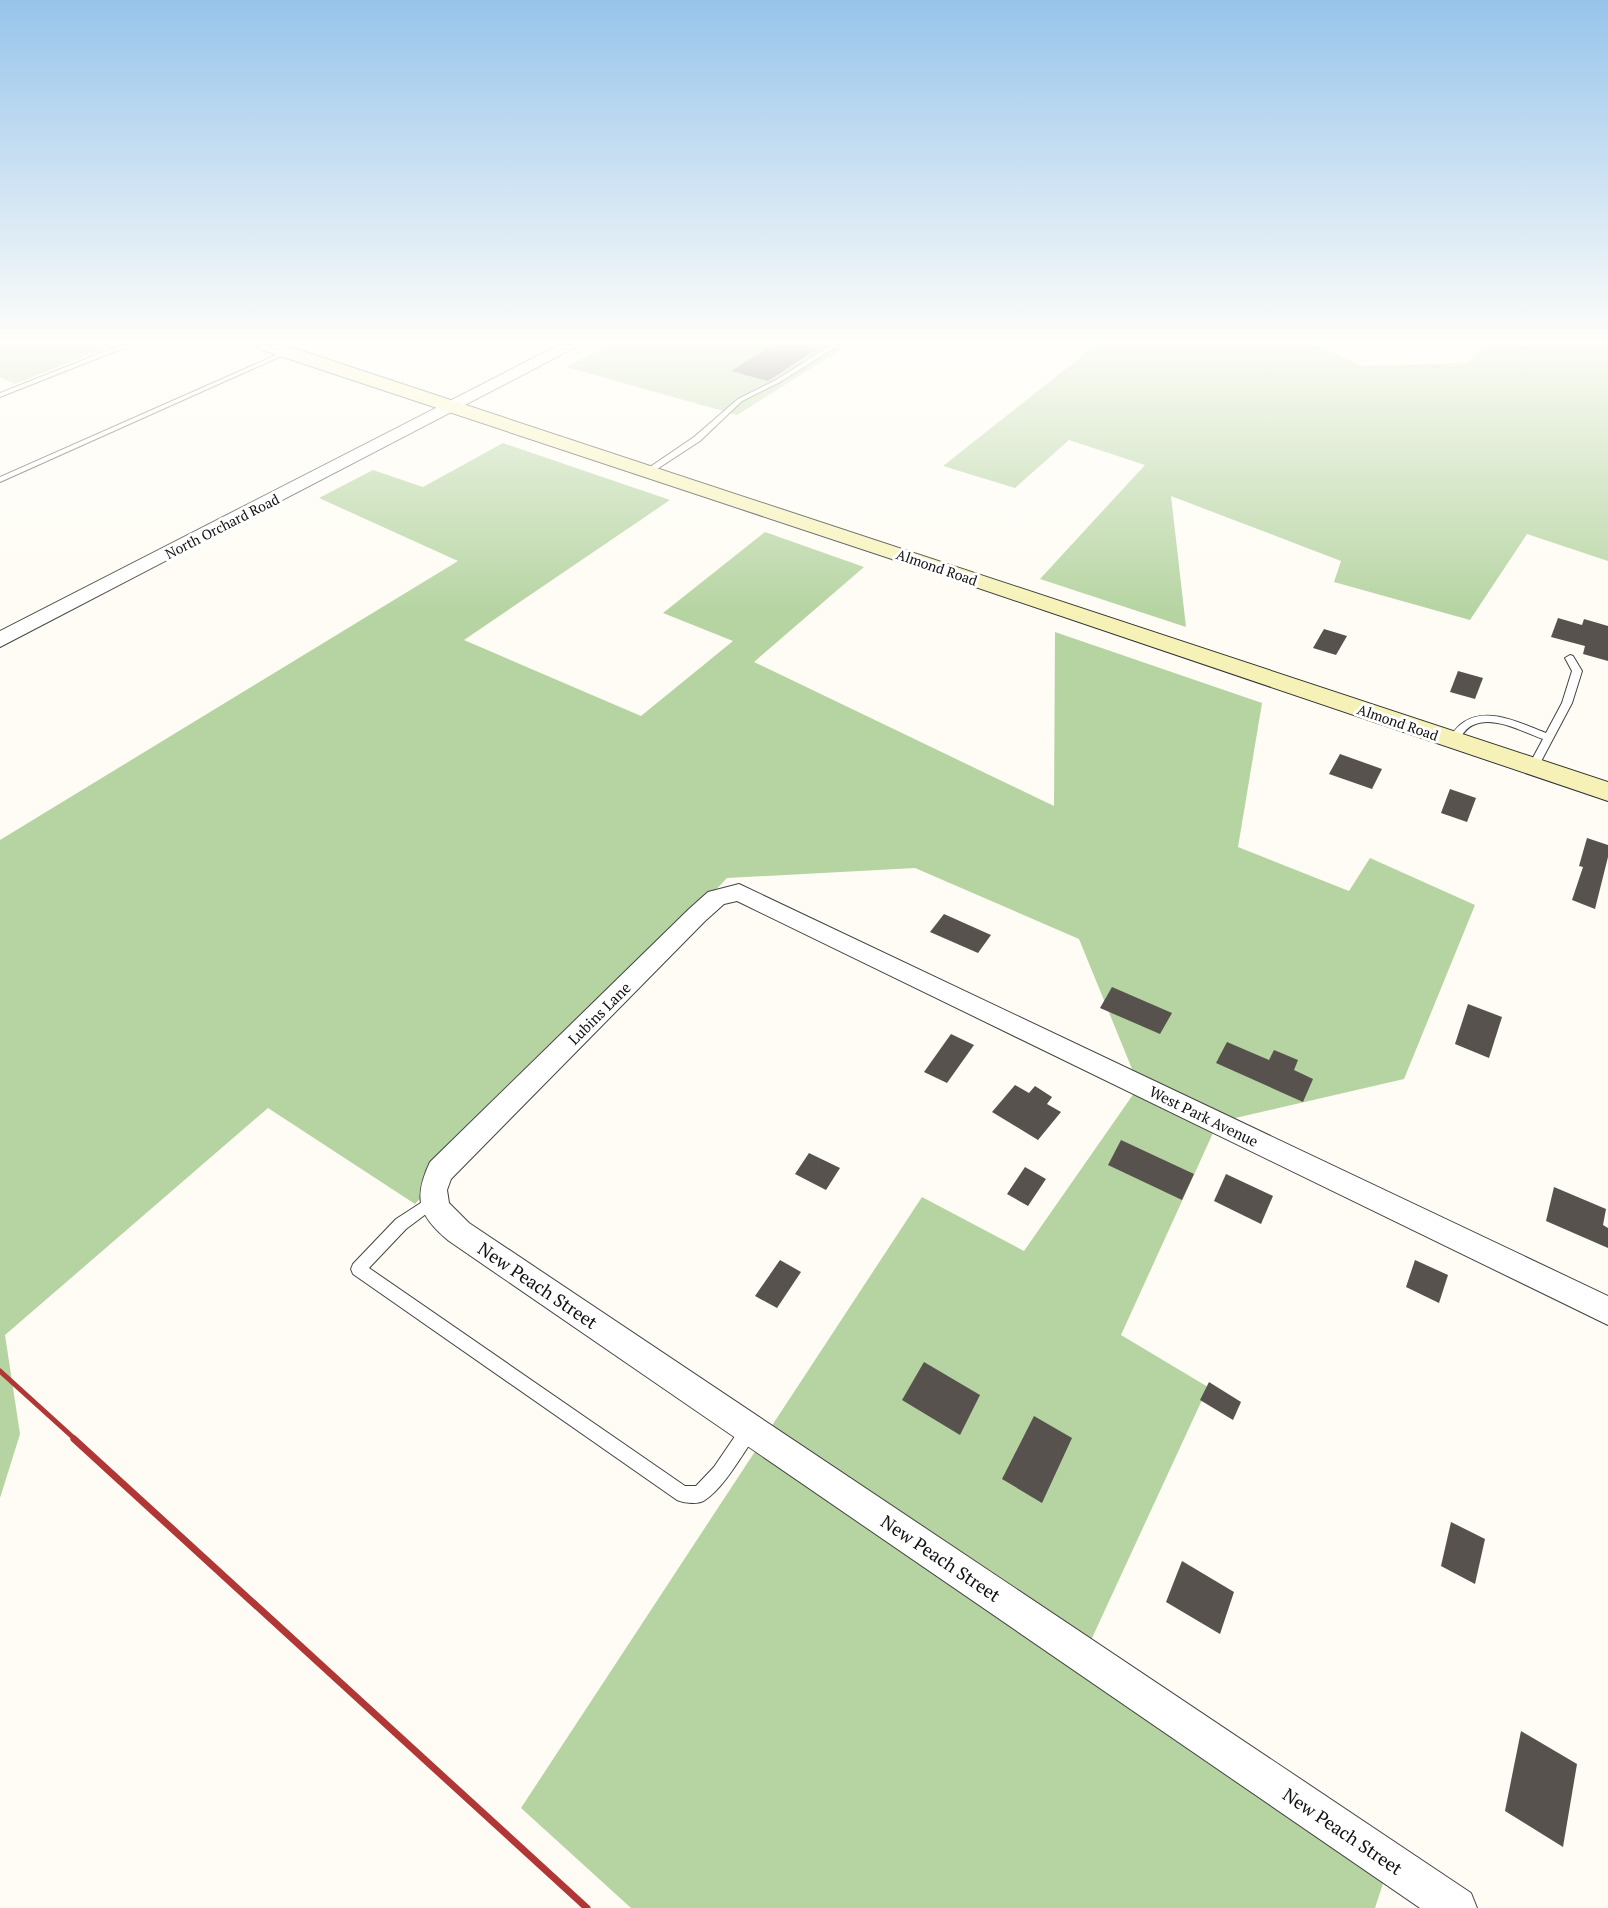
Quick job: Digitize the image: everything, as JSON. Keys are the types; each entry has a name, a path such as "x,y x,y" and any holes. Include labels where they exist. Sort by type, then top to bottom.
{"main road":[{"name":"Almond Road","path":"538,434 1608,792"}],"street":[{"name":"North Orchard Road","path":"0,640 400,434"},
{"name":"Lubins Lane","path":"433,1201 432,1185 440,1171 716,898 739,892 800,922"},
{"name":"West Park Avenue","path":"800,922 1608,1311"},
{"name":"New Peach Street","path":"433,1201 441,1218 459,1232 1456,1908"}],"lane":[{"path":"0,480 96,434"},
{"path":"648,471 702,434"},
{"path":"1533,767 1567,703 1577,671 1570,658"},
{"path":"1453,741 1467,724 1481,718 1549,738"},
{"path":"433,1201 401,1224 358,1269 683,1494 700,1494 720,1473 750,1429"}],"green space":[{"path":"983,434 1608,434 1608,561 1527,534 1470,620 1334,582 1341,561 1171,496 1186,627 1040,579 1145,465 1069,440 1015,488 943,466"},
{"path":"503,443 670,500 464,640 641,716 733,641 663,613 765,532 864,567 754,662 1054,806 1055,632 1262,703 1238,847 1349,891 1370,858 1475,905 1404,1079 1218,1122 1121,1335 1208,1387 1086,1651 1391,1859 1375,1908 631,1908 521,1808 922,1197 1024,1251 1139,1086 1079,939 915,868 727,878 415,1204 268,1108 5,1335 20,1434 0,1498 0,840 458,561 319,498 373,470 423,487"}],"building":[{"path":"1558,618 1582,625 1584,619 1608,626 1608,661 1583,654 1585,646 1551,637"},
{"path":"1324,629 1347,636 1336,655 1313,648"},
{"path":"1458,671 1483,678 1475,699 1450,692"},
{"path":"1340,754 1382,769 1372,789 1329,774"},
{"path":"1450,789 1476,798 1467,822 1441,813"},
{"path":"1587,838 1608,845 1608,857 1595,909 1572,900 1583,867 1579,866"},
{"path":"944,914 991,935 978,953 930,932"},
{"path":"1112,987 1172,1013 1160,1034 1100,1008"},
{"path":"1468,1004 1502,1017 1489,1058 1455,1044"},
{"path":"951,1034 974,1045 947,1083 924,1072"},
{"path":"1227,1042 1269,1060 1274,1050 1298,1060 1294,1070 1313,1079 1303,1102 1216,1063"},
{"path":"1015,1085 1029,1093 1035,1086 1052,1097 1047,1104 1061,1112 1038,1140 992,1112"},
{"path":"1121,1140 1194,1174 1182,1200 1108,1165"},
{"path":"809,1153 840,1168 826,1190 795,1174"},
{"path":"1025,1167 1046,1179 1028,1206 1007,1194"},
{"path":"1226,1174 1273,1196 1261,1224 1214,1201"},
{"path":"1554,1187 1606,1209 1603,1225 1608,1228 1608,1248 1546,1221"},
{"path":"780,1260 801,1272 777,1308 755,1296"},
{"path":"1415,1260 1448,1275 1439,1303 1406,1287"},
{"path":"924,1362 980,1395 960,1435 902,1400"},
{"path":"1209,1382 1241,1402 1233,1420 1200,1400"},
{"path":"1034,1416 1072,1438 1042,1503 1002,1479"},
{"path":"1451,1522 1485,1539 1475,1584 1441,1566"},
{"path":"1182,1561 1234,1592 1220,1634 1166,1602"},
{"path":"1521,1731 1577,1764 1563,1847 1505,1811"}],"railway":[{"path":"0,1371 76,1440"},
{"path":"74,1439 587,1908"}]}
